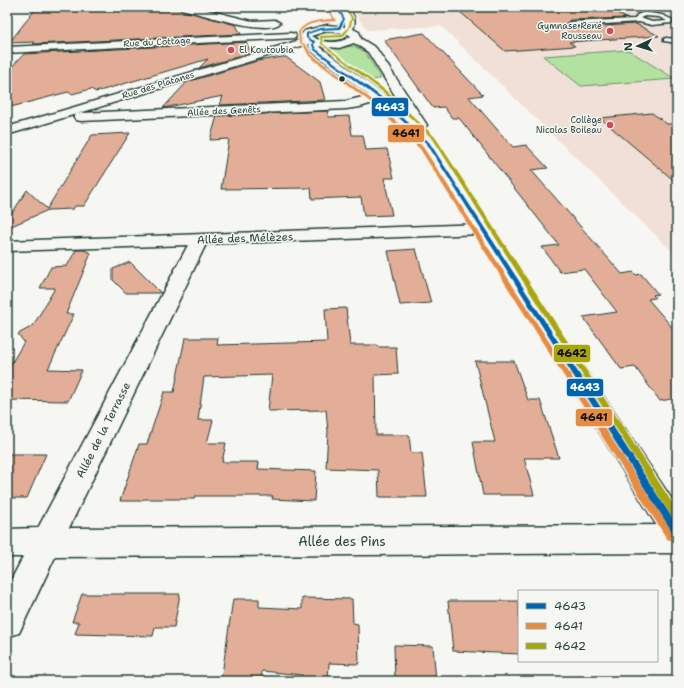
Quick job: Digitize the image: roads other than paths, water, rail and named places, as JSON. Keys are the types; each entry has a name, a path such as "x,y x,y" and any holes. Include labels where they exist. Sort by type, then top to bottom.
{"street":[{"path":"184,7 252,24 347,32"},
{"path":"337,7 344,19 342,24 347,32 372,50 407,104 423,130 428,142 677,532"},
{"path":"270,16 310,38 336,44 351,26 351,21 344,7"},
{"path":"310,38 320,29"},
{"path":"310,38 315,49 379,97 428,142"},
{"name":"Rue du Cottage","path":"7,50 310,38"},
{"name":"Rue des Platanes","path":"7,131 310,38"},
{"name":"Allée des Genêts","path":"68,112 75,116 86,117 346,105 360,103 379,97"},
{"path":"7,120 19,120 28,124"},
{"name":"Allée des Mélèzes","path":"7,246 483,229"},
{"name":"Allée de la Terrasse","path":"7,620 200,239"},
{"name":"Allée des Pins","path":"7,543 677,540"}],"lane":[{"path":"640,20 637,18 639,16 652,14 677,21"},
{"path":"570,24 640,20 656,24 669,22 670,20"},
{"path":"666,40 677,41"}],"place":[{"name":"Gymnase René Rousseau","path":"610,31"},
{"name":"El Koutoubia","path":"231,50"},
{"name":"Collège Nicolas Boileau","path":"610,125"}]}
